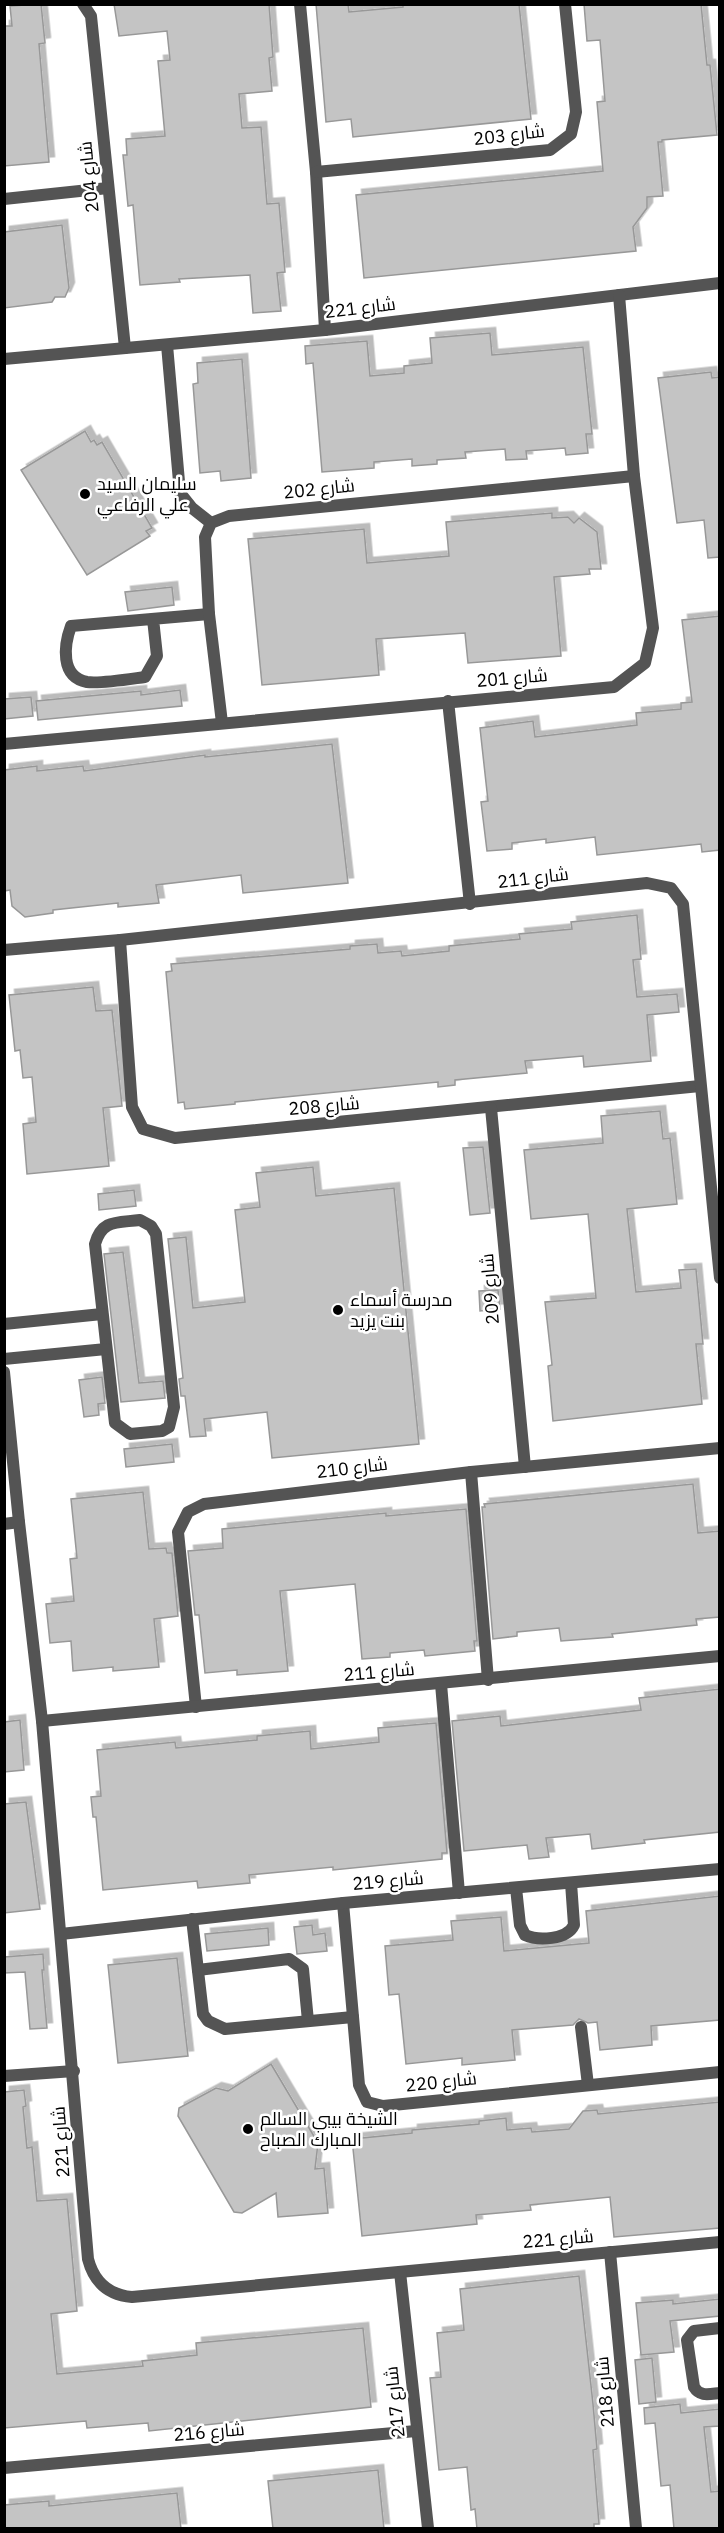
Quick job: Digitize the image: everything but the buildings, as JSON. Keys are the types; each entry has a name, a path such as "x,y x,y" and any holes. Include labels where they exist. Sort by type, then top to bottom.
{"street":[{"name":"شارع 204","path":"83,4 91,16 125,348"},
{"path":"300,4 316,172 326,330"},
{"name":"شارع 203","path":"316,172 550,150 571,134 576,112 565,4"},
{"path":"4,199 108,188"},
{"name":"شارع 221","path":"4,359 326,330 720,283"},
{"name":"شارع 201","path":"4,744 614,687 645,663 653,627 634,476 619,295"},
{"path":"167,345 180,493 192,508 211,523 205,537 209,614 222,723"},
{"name":"شارع 202","path":"211,523 229,516 634,476"},
{"path":"153,619 157,656 145,677 87,682 73,675 65,660 65,641 71,626 209,614"},
{"path":"448,701 470,904"},
{"name":"شارع 211","path":"4,950 470,904 647,883 671,888 683,904 720,1278"},
{"name":"شارع 208","path":"120,940 132,1107 143,1129 175,1138 700,1086"},
{"name":"شارع 209","path":"491,1108 525,1467"},
{"path":"140,1220 150,1226 156,1234 174,1407 169,1427 162,1431 130,1434 115,1423 102,1314 95,1244 99,1232 107,1224 140,1220"},
{"path":"4,1324 102,1314"},
{"path":"4,1359 106,1350"},
{"name":"شارع 221","path":"4,1372 42,1721 74,2071 88,2259 91,2271 98,2282 119,2296 132,2296 720,2242"},
{"name":"شارع 210","path":"196,1707 178,1532 188,1512 204,1504 471,1472 720,1448"},
{"path":"471,1472 488,1680"},
{"path":"4,1524 19,1522"},
{"name":"شارع 211","path":"42,1721 720,1656"},
{"path":"441,1684 459,1893"},
{"name":"شارع 219","path":"61,1934 343,1903 720,1869"},
{"path":"516,1888 520,1925 525,1935 535,1938 562,1936 572,1930 574,1925 571,1883"},
{"name":"شارع 220","path":"343,1903 359,2085 367,2102 383,2106 720,2072"},
{"path":"192,1919 203,2014 217,2026 225,2029 353,2017"},
{"path":"198,1970 289,1959 303,1969 309,2021"},
{"path":"580,2027 588,2085"},
{"path":"4,2076 74,2071"},
{"name":"شارع 218","path":"610,2252 636,2529"},
{"name":"شارع 217","path":"400,2272 428,2529"},
{"path":"720,2328 694,2331 687,2340 694,2388 703,2394 720,2393"},
{"name":"شارع 216","path":"4,2468 416,2431"}],"place":[{"name":"سليمان السيد علي الرفاعي","path":"85,494"},
{"name":"مدرسة أسماء بنت يزيد","path":"338,1310"},
{"name":"الشيخة بيبي السالم المبارك الصباح","path":"248,2129"}]}
